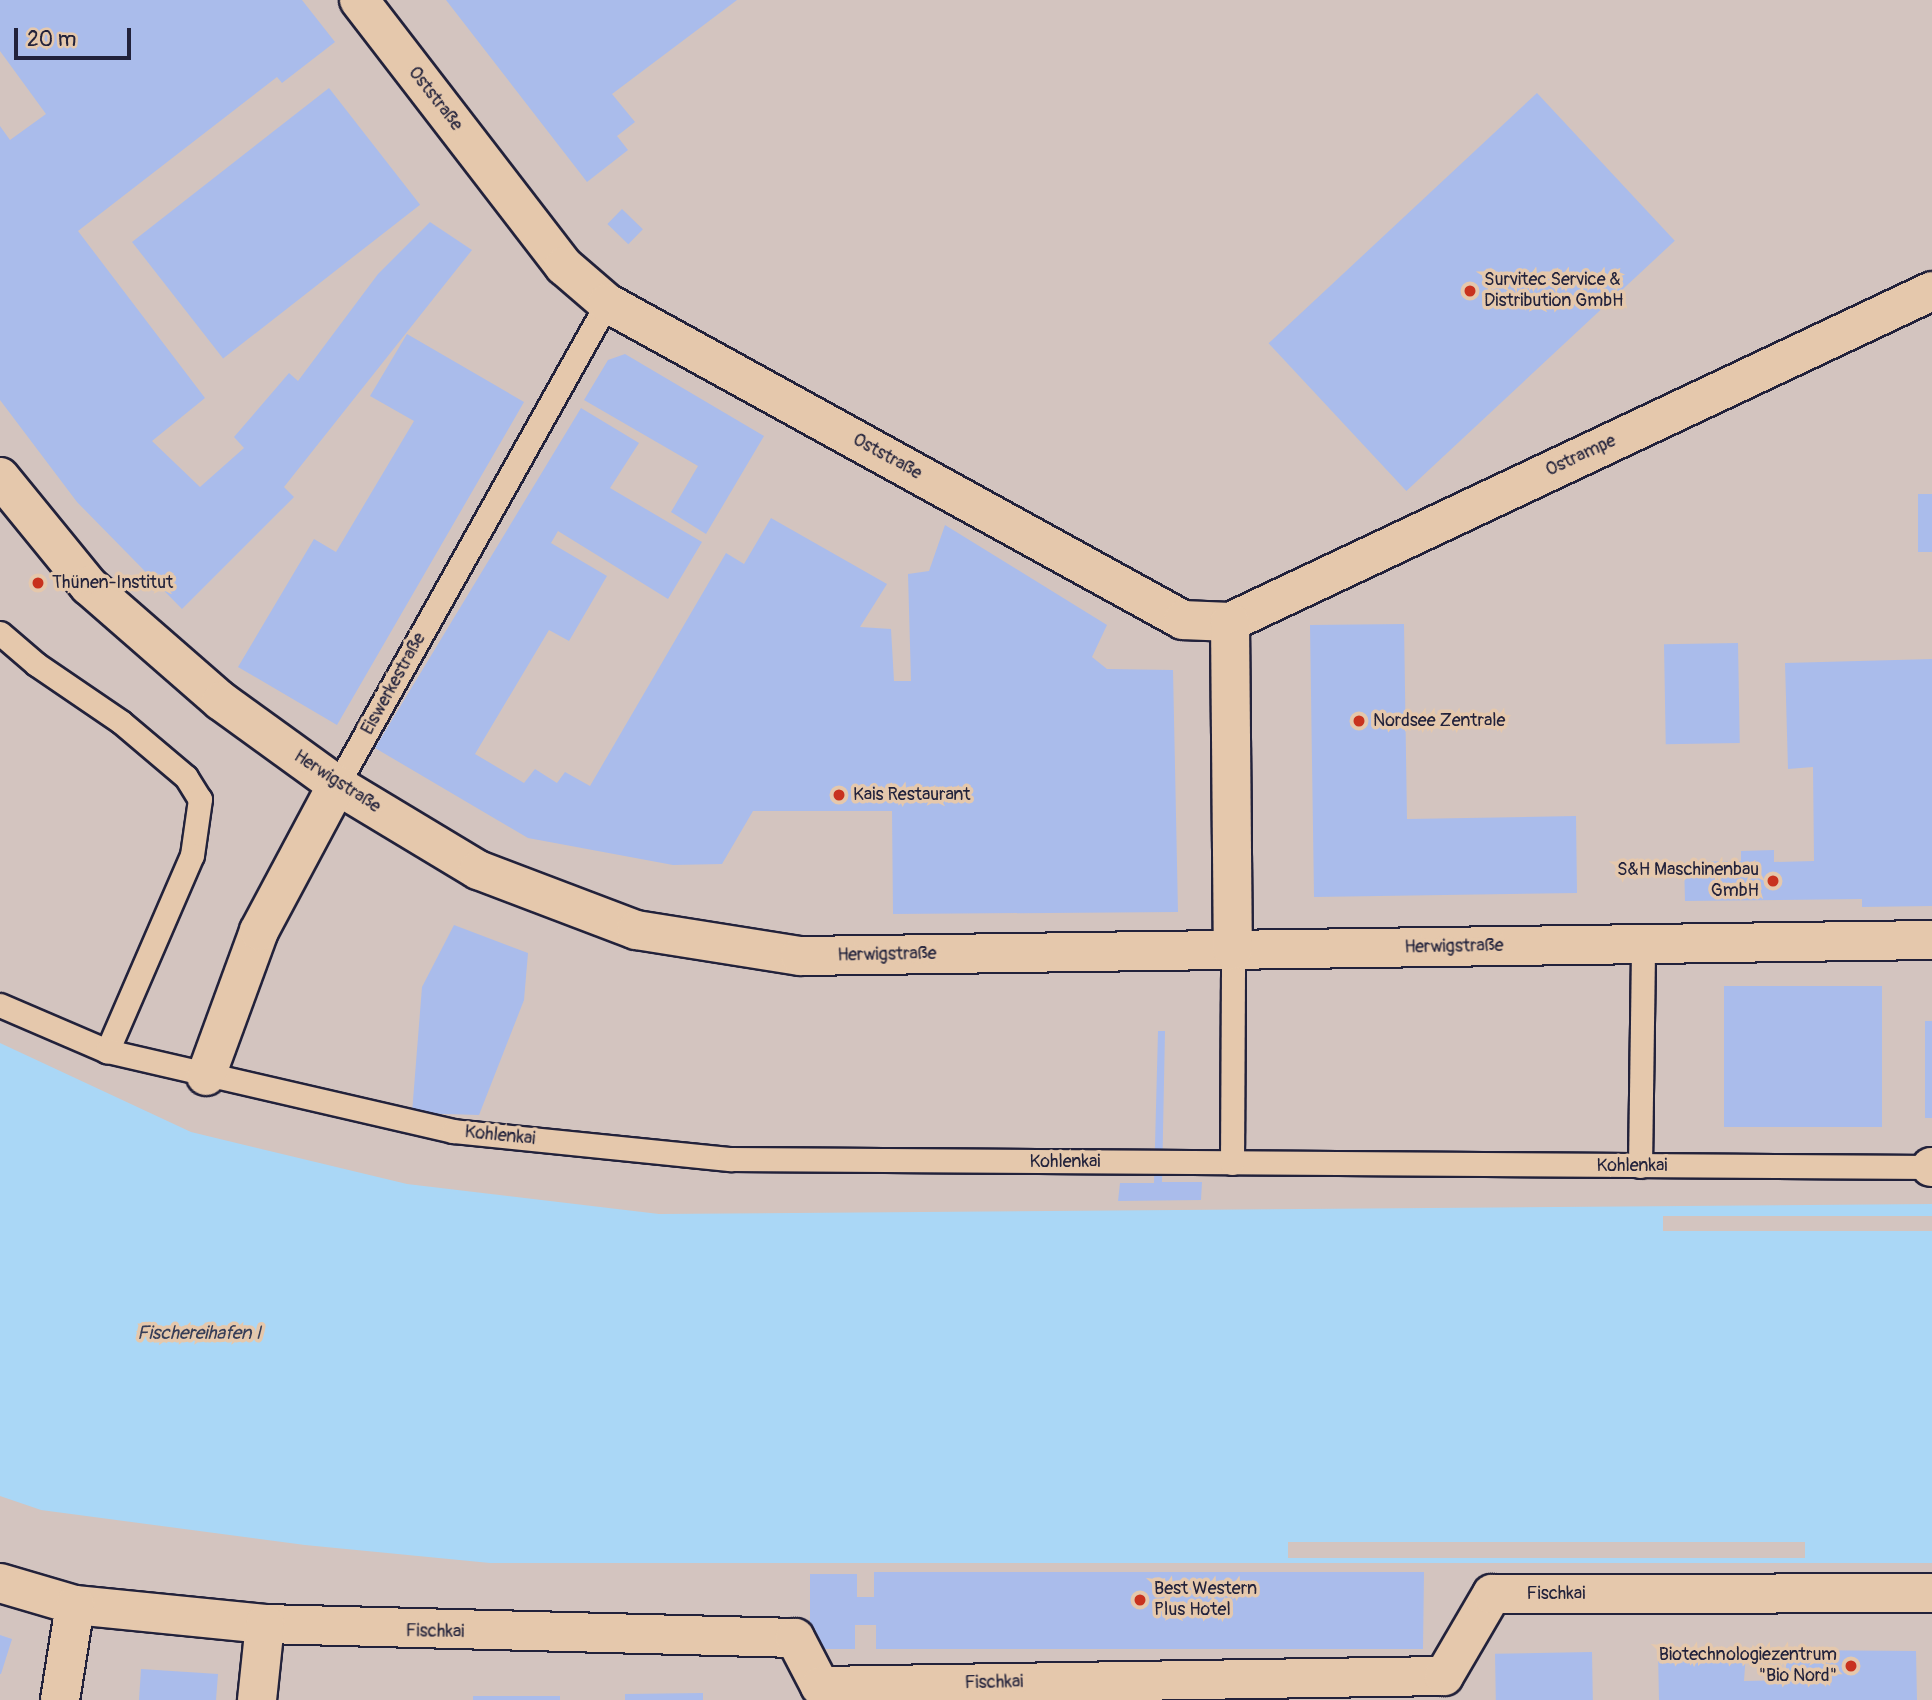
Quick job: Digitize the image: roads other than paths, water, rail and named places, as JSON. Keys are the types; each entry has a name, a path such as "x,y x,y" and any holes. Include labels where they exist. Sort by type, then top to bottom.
{"street":[{"name":"Oststraße","path":"359,0 565,267 607,303 1183,620 1230,622"},
{"name":"Ostrampe","path":"1230,622 1932,290"},
{"name":"Herwigstraße","path":"0,477 89,586 220,701 337,785 478,870 636,930 800,956 1932,940"},
{"path":"1230,622 1233,950"},
{"name":"Eiswerkestraße","path":"206,1076 259,931 337,785"},
{"name":"Fischkai","path":"0,1583 75,1605 265,1624 795,1639 820,1686 1444,1676 1492,1594 1932,1593"},
{"path":"60,1700 75,1605"},
{"path":"257,1700 265,1624"}],"lane":[{"name":"Eiswerkestraße","path":"337,785 607,303"},
{"path":"0,633 36,664 121,722 186,777 200,799 192,855 107,1051"},
{"path":"1640,1166 1643,944"},
{"path":"1232,1163 1233,950"},
{"name":"Kohlenkai","path":"0,1005 107,1051 453,1131 730,1159 1932,1167"}],"water":[{"name":"Fischereihafen I","path":"0,1043 191,1132 407,1184 659,1214 1932,1204 1932,1563 490,1563 305,1545 41,1510 0,1496"}],"place":[{"name":"Survitec Service & Distribution GmbH","path":"1470,291"},
{"name":"Thünen-Institut","path":"38,583"},
{"name":"Nordsee Zentrale","path":"1359,721"},
{"name":"Kais Restaurant","path":"839,795"},
{"name":"S&H Maschinenbau GmbH","path":"1773,881"},
{"name":"Best Western Plus Hotel","path":"1140,1600"},
{"name":"Biotechnologiezentrum \"Bio Nord\"","path":"1851,1666"}]}
